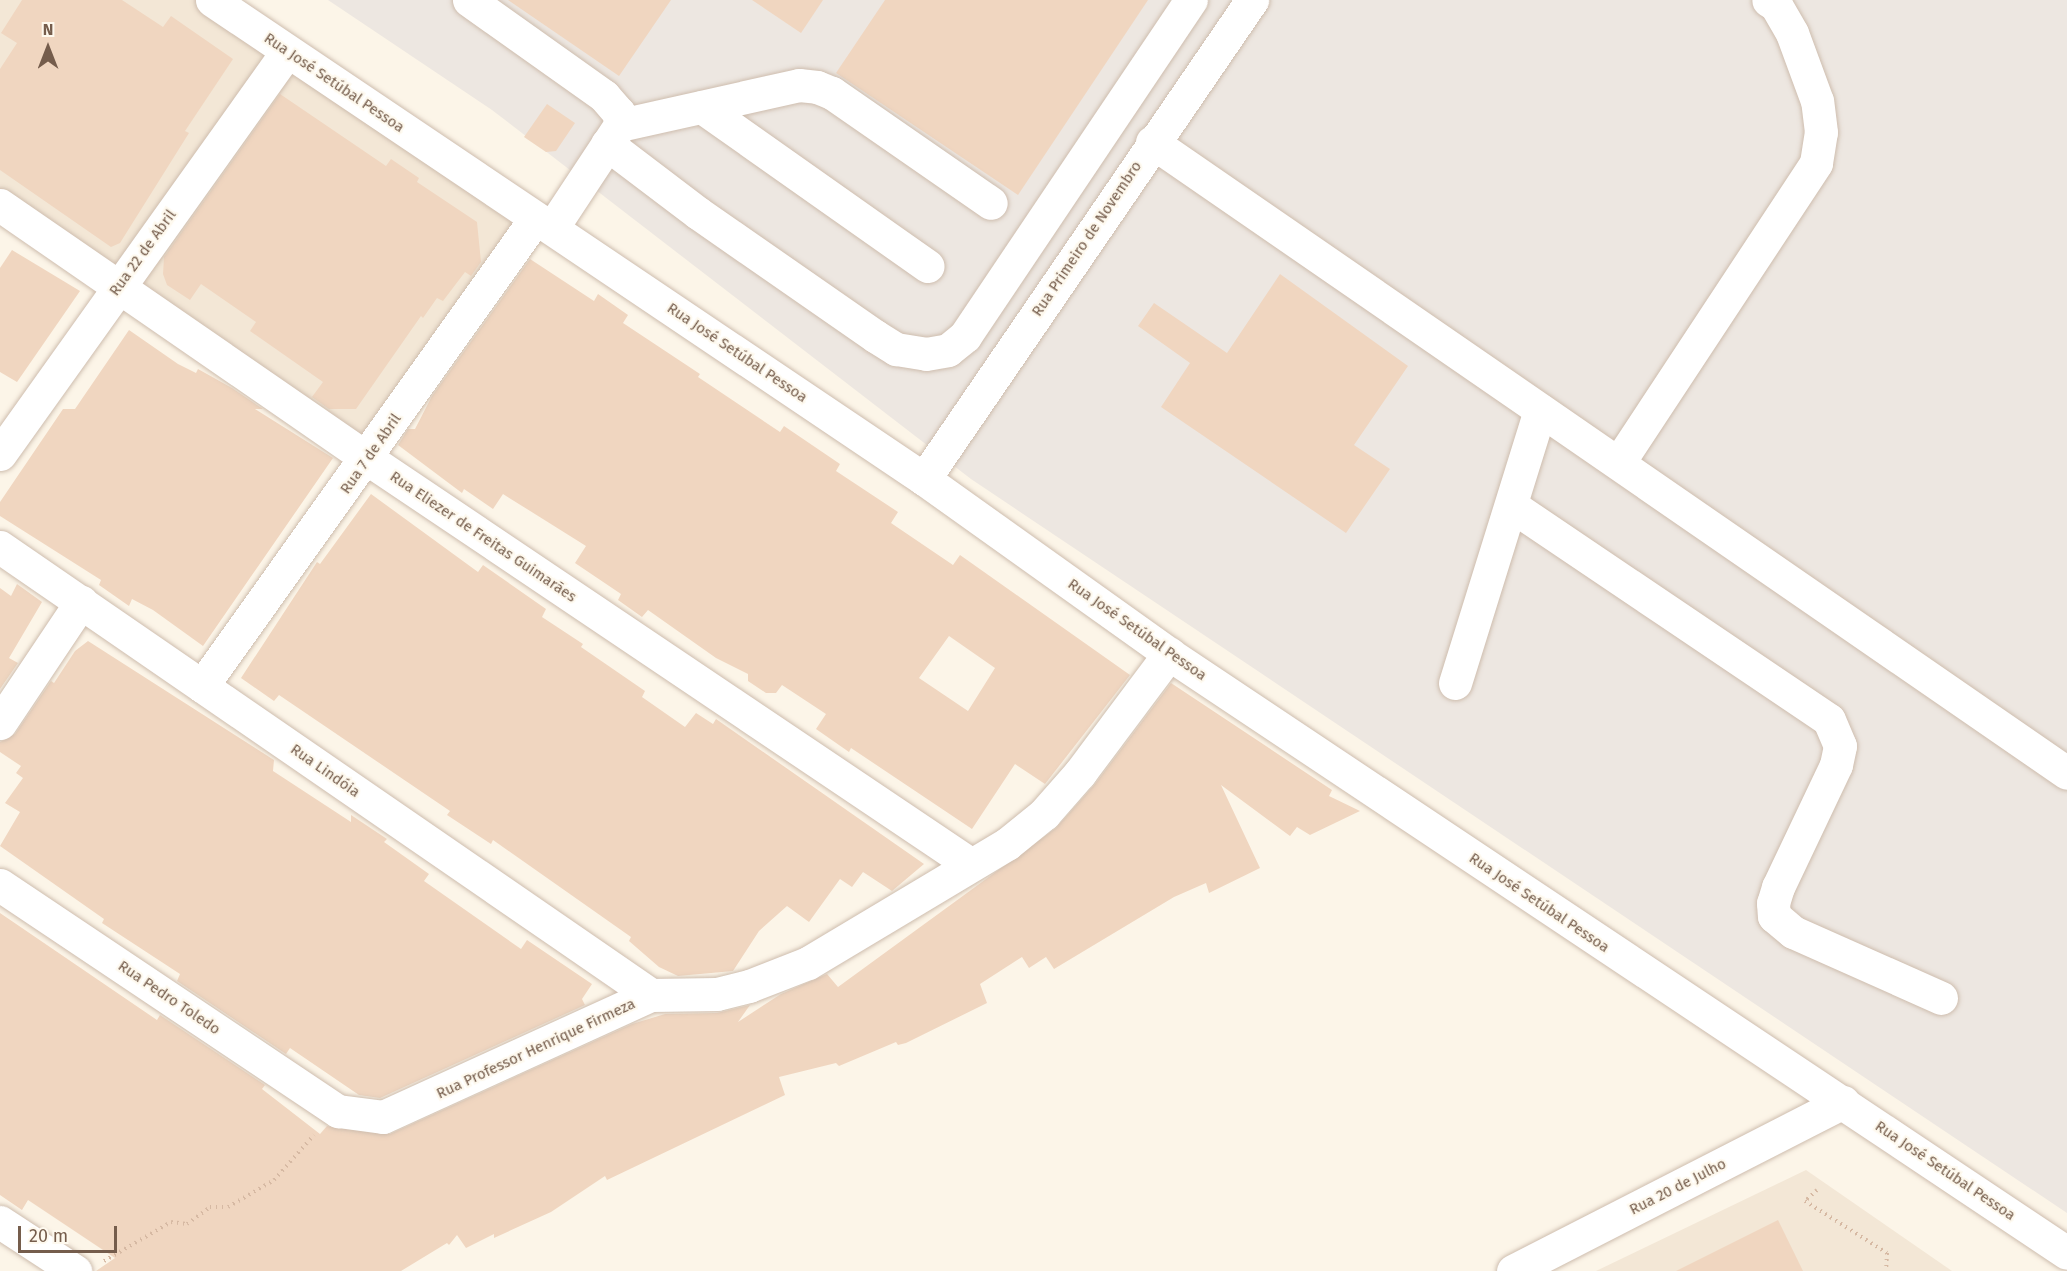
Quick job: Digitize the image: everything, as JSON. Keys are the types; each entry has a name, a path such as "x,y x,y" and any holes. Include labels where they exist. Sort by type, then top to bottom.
{"street":[{"name":"Rua José Setúbal Pessoa","path":"212,0 924,479 1169,654 1636,969 1843,1102 2067,1253"},
{"path":"469,0 614,103 614,135 706,219 875,336 897,349 926,354 948,350 965,336 1191,0"},
{"name":"Rua Primeiro de Novembro","path":"924,479 1152,142 1252,0"},
{"path":"1619,462 1816,164 1821,132 1817,101 1792,33 1774,2"},
{"name":"Rua 22 de Abril","path":"0,454 287,52"},
{"path":"614,135 702,106 799,85 817,87 832,93 991,203"},
{"path":"702,106 927,266"},
{"name":"Rua 7 de Abril","path":"202,686 543,223 614,135"},
{"path":"1152,142 2067,773"},
{"name":"Rua Eliezer de Freitas Guimarães","path":"0,205 368,459 970,864"},
{"path":"1455,683 1512,506 1540,410"},
{"path":"1512,506 1829,720 1840,746 1836,765 1778,887 1774,916 1793,932 1941,998"},
{"name":"Rua Lindóia","path":"0,547 651,995"},
{"path":"0,723 81,602"},
{"name":"Rua Professor Henrique Firmeza","path":"338,1111 383,1117 651,995 717,994 748,987 808,963 1006,844 1044,814 1080,773 1169,654"},
{"name":"Rua Pedro Toledo","path":"0,885 338,1111"},
{"name":"Rua 20 de Julho","path":"1513,1271 1843,1102"},
{"path":"0,1222 86,1268"}],"path":[{"path":"86,1268 171,1222 187,1224 210,1207 228,1207 274,1180 338,1111"},
{"path":"1817,1190 1805,1201 1887,1253 1886,1271"}],"shaded area":[{"path":"0,0 201,0 525,212 361,459 0,200"},
{"path":"328,0 2067,0 2067,1213 971,479 492,110"},
{"path":"1806,1170 1952,1271 1596,1271"}],"building":[{"path":"22,0 122,0 163,27 171,16 233,59 185,131 189,133 120,243 111,247 0,170 0,69 17,43 1,33"},
{"path":"508,0 671,0 619,76"},
{"path":"752,0 823,0 801,33"},
{"path":"885,0 1148,0 1018,195 836,73"},
{"path":"280,94 386,166 391,159 419,178 417,182 477,222 481,262 471,276 465,272 443,301 437,298 423,318 421,316 356,409 329,409 312,397 323,382 250,331 256,322 201,284 190,300 167,285 163,274 164,257"},
{"path":"547,104 575,123 556,151 546,152 524,137"},
{"path":"12,250 80,291 17,382 0,372 0,268"},
{"path":"530,259 594,301 598,294 628,315 623,323 700,374 698,377 780,432 784,426 840,464 836,471 898,512 891,523 953,565 960,555 1130,675 1045,784 1015,764 972,829 851,748 849,752 816,729 826,714 782,685 776,693 766,693 748,681 748,674 716,658 648,610 642,617 618,600 621,594 575,563 586,546 503,494 493,509 464,489 462,493 398,445 408,429 415,429 432,396","holes":["949,636 995,668 968,711 919,678"]},
{"path":"1280,274 1408,366 1354,445 1390,469 1346,533 1161,407 1190,363 1138,326 1154,303 1227,353"},
{"path":"129,330 178,364 196,373 198,369 232,388 263,409 255,409 333,458 203,646 153,610 132,599 129,606 99,585 101,580 0,516 0,502 63,409 75,409"},
{"path":"371,494 478,572 483,565 546,609 542,617 583,644 581,647 645,691 642,697 685,727 696,713 713,724 716,719 924,864 892,891 863,872 852,887 840,879 809,922 787,906 759,931 733,971 678,976 659,967 629,941 631,937 493,840 491,844 447,815 450,811 279,695 274,701 241,678 317,562 320,564"},
{"path":"17,584 42,602 9,658 18,663 0,689 0,588 11,596"},
{"path":"88,641 274,760 273,771 351,822 351,815 387,839 384,842 429,874 424,881 521,949 527,940 592,984 582,999 585,1005 380,1098 359,1095 290,1048 286,1054 177,981 180,974 102,923 104,919 0,846 20,812 5,803 23,778 16,773 21,766 0,752 0,742 15,734 51,681 54,683 75,651"},
{"path":"1171,683 1332,790 1329,796 1360,811 1310,835 1297,827 1290,836 1221,785 1260,868 1209,893 1206,883 1174,897 1054,969 1046,957 1029,968 1022,957 980,984 987,1003 906,1043 898,1045 896,1042 839,1066 836,1063 779,1077 785,1095 607,1180 605,1176 551,1212 494,1238 494,1234 466,1248 457,1235 449,1245 447,1243 401,1271 96,1271 115,1258 28,1200 22,1210 0,1195 0,913 157,1020 160,1015 265,1085 262,1089 320,1134 327,1126 390,1134 632,1024 665,1014 717,1013 750,1005 738,1022 781,994 827,974 838,987 1056,828 1095,784"},
{"path":"1778,1220 1803,1271 1676,1271"}]}
